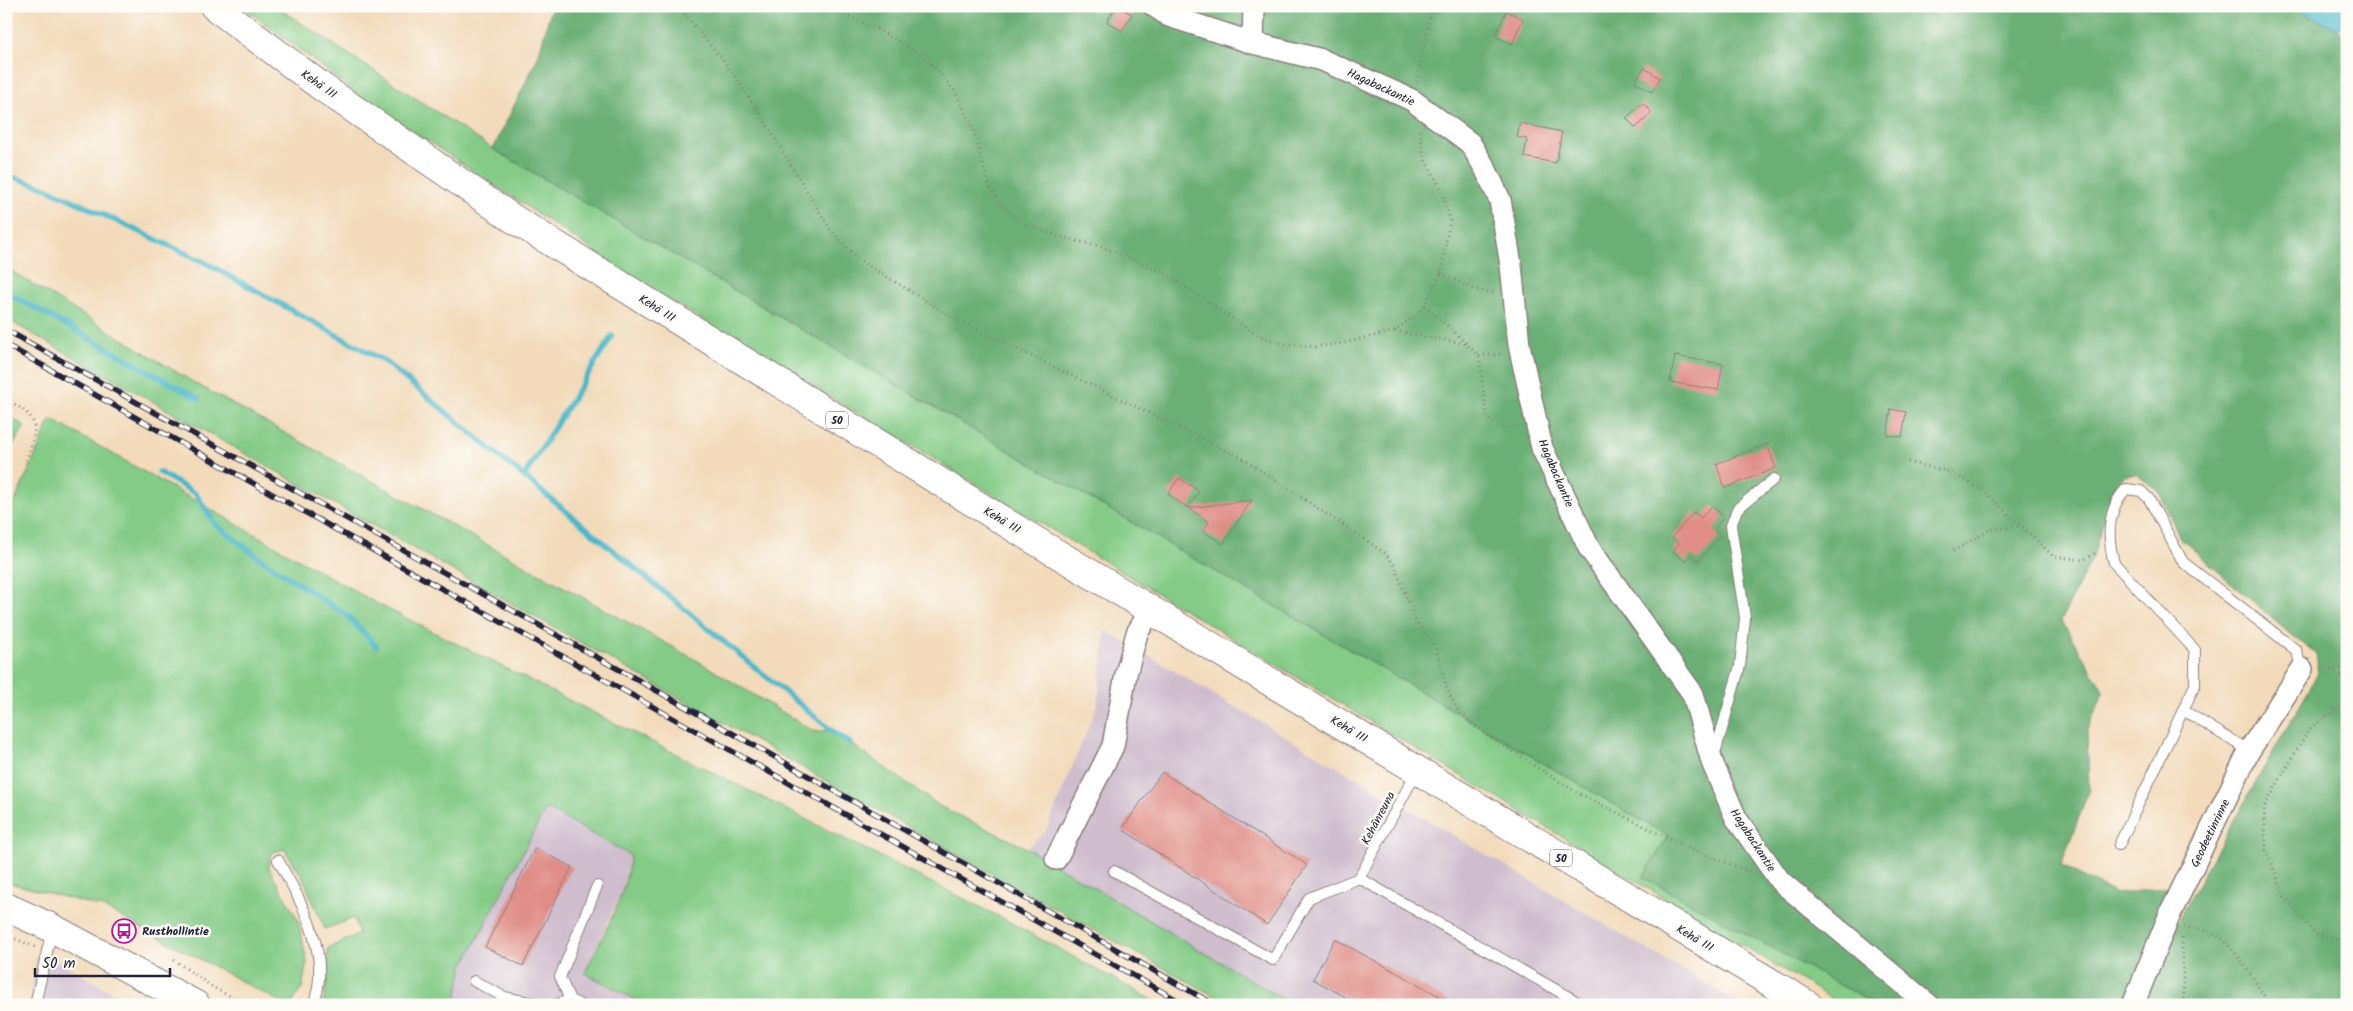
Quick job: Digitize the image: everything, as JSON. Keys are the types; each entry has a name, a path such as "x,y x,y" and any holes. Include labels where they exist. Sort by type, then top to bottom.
{"main road":[{"name":"Kehä III","path":"214,6 322,87 512,218 868,439 1808,1005"},
{"path":"6,907 52,928 196,1005"}],"street":[{"name":"Hagabackantie","path":"1154,6 1170,16 1253,43 1322,60 1415,102 1470,144 1486,168 1500,200 1509,249 1519,345 1542,448 1589,548 1693,694 1712,762 1736,818 1780,881 1929,1005"},
{"path":"1253,43 1254,6"},
{"path":"1056,859 1113,746 1126,674 1137,634 1151,610"},
{"name":"Geodeetinrinne","path":"2133,1005 2170,914 2249,751 2302,668"}],"lane":[{"path":"1712,762 1740,666 1745,618 1731,526 1737,509 1774,480"},
{"path":"2119,845 2196,685 2195,650 2114,562 2109,544 2111,520 2117,498 2126,489 2141,491 2149,499 2183,562 2296,650 2302,668"},
{"path":"2183,710 2249,751"},
{"name":"Kehänreuna","path":"1359,878 1418,770"},
{"path":"278,860 304,907 315,940 318,972 313,1005"},
{"path":"1114,871 1273,960 1309,898 1359,878 1583,1005"},
{"path":"580,1005 570,1000 560,977 596,886"},
{"path":"35,1005 52,928"},
{"path":"474,981 504,998 544,1005"},
{"path":"555,1005 570,1000"}],"path":[{"path":"678,6 723,60 759,112 830,229 858,260 955,320 1242,458 1385,553 1395,566 1415,620 1436,647 1448,691 1459,712 1484,733 1576,792 1686,847 1726,864 1780,881"},
{"path":"821,6 876,28 927,59 954,90 972,125 988,183 1000,204 1023,223 1060,237 1103,247 1163,272 1259,336 1284,344 1315,347 1344,343 1394,331 1418,314 1425,305 1441,273 1450,219 1441,189 1424,156 1415,102 1432,6"},
{"path":"1441,273 1473,289 1514,297"},
{"path":"1425,305 1479,356 1487,418 1505,430 1536,422"},
{"path":"1394,331 1466,344"},
{"path":"6,399 30,414 34,426 34,437 26,460"},
{"path":"1908,462 1947,471 1981,488 2053,556 2084,560 2109,544"},
{"path":"1953,551 1991,528 2021,526"},
{"path":"2302,668 2332,670 2347,666"},
{"path":"2332,670 2347,682"},
{"path":"2347,701 2309,729 2264,807 2266,850 2285,897 2315,934 2347,941"},
{"path":"2184,1005 2182,927 2196,928 2221,939 2257,984 2270,1005"},
{"path":"174,960 214,988 248,1005"}],"shaded area":[{"path":"1106,631 1742,1005 1293,1005 1027,848 1046,831 1097,706"},
{"path":"546,808 630,855 623,888 585,973 646,1005 455,1005 463,966"},
{"path":"37,955 59,962 135,1005 30,1005"}],"green space":[{"path":"242,6 275,6 493,149 1668,836 1643,877 1876,1005 1842,1005 648,287 360,96"},
{"path":"552,6 2290,6 2335,28 2347,37 2347,1005 2143,1005 2181,914 2318,673 2316,653 2291,635 2180,538 2159,492 2137,474 2124,476 2112,490 2093,557 2061,620 2104,692 2087,730 2089,790 2061,865 2116,894 2170,887 2124,1005 1876,1005 1643,877 1668,836 493,149 538,57"},
{"path":"6,268 198,385 698,661 815,732 831,730 941,807 1027,848 1293,1005 1231,1005 992,874 6,319"},
{"path":"6,415 25,426 6,456"},
{"path":"51,419 376,603 1002,918 1162,1005 646,1005 585,973 619,901 628,870 630,855 546,808 463,966 455,1005 323,1005 328,975 328,948 359,934 354,918 325,929 301,874 284,849 271,853 269,868 298,920 307,962 302,988 291,1005 286,1005 102,907 6,882 6,522"}],"water":[{"path":"2290,6 2347,6 2347,27 2335,28"}],"building":[{"path":"1116,6 1132,14 1122,31 1107,22"},
{"path":"1506,11 1523,19 1512,44 1495,36"},
{"path":"1644,68 1660,78 1652,92 1635,82"},
{"path":"1643,103 1652,113 1636,128 1626,118"},
{"path":"1520,123 1562,132 1556,163 1524,157 1527,139 1517,137"},
{"path":"1675,356 1723,364 1718,390 1670,382"},
{"path":"1891,409 1906,412 1902,437 1887,435"},
{"path":"1767,444 1776,468 1725,488 1716,464"},
{"path":"1179,478 1199,491 1188,508 1168,494"},
{"path":"1252,500 1223,544 1203,531 1209,522 1189,508"},
{"path":"1712,506 1724,517 1714,530 1720,536 1698,561 1691,555 1686,562 1673,551 1679,543 1672,537 1694,512 1701,518"},
{"path":"1162,772 1307,865 1267,925 1122,829"},
{"path":"535,848 572,867 523,966 485,947"},
{"path":"1335,939 1456,1005 1360,1005 1313,979"}],"waterway":[{"path":"6,175 44,187 204,262 384,361 831,730 850,743"},
{"path":"6,292 199,399"},
{"path":"524,476 612,336"},
{"path":"159,472 196,494 215,524 258,557 348,616 376,646"}],"railway":[{"path":"6,330 638,680 1215,1005"},
{"path":"6,345 1186,1005"}],"place":[{"name":"Rusthollintie","path":"124,931"}]}
